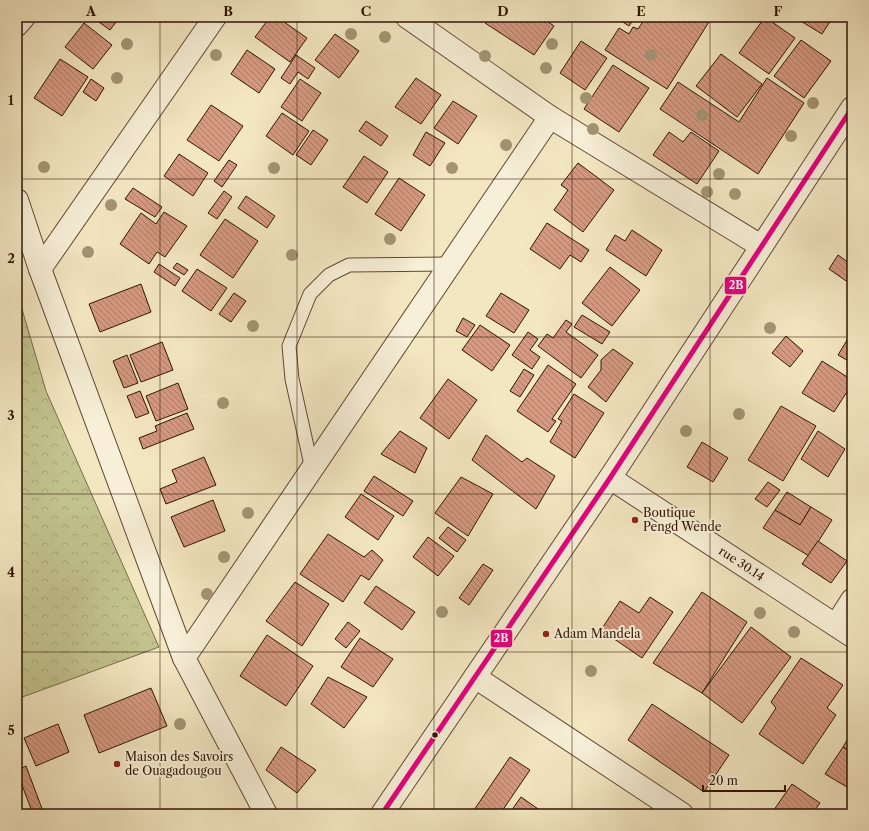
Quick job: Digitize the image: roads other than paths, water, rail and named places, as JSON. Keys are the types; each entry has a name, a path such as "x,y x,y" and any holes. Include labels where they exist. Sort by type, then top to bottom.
{"street":[{"path":"17,25 24,17"},
{"path":"40,269 215,17"},
{"path":"407,17 550,117 761,246"},
{"path":"382,814 610,478 852,108"},
{"path":"184,658 550,117"},
{"path":"17,200 40,269 184,658 266,814"},
{"name":"rue 30.14","path":"610,478 844,630"},
{"path":"844,630 852,600"},
{"path":"475,677 682,814"}],"lane":[{"path":"312,468 292,379 289,346 310,294 329,275 349,265 450,264"}],"place":[{"name":"Boutique Pengd Wende","path":"635,520"},
{"name":"Adam Mandela","path":"546,634"},
{"name":"Maison des Savoirs de Ouagadougou","path":"117,764"}]}
